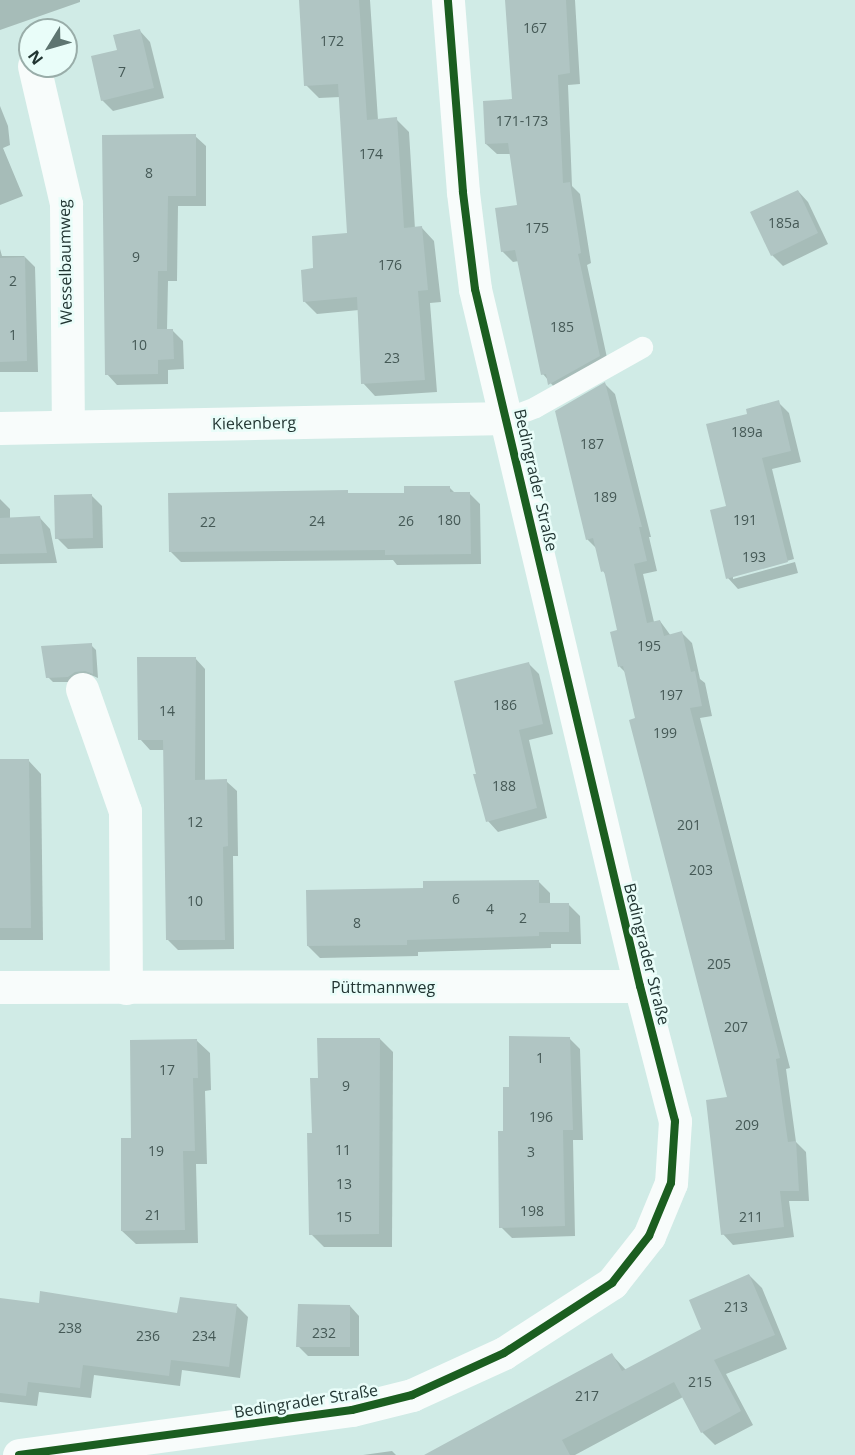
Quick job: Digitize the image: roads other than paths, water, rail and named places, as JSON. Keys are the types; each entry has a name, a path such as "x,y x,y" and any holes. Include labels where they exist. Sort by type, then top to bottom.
{"street":[{"name":"Bedingrader Straße","path":"19,1455 352,1410 412,1395 504,1353 612,1283 649,1236 671,1183 675,1121 640,986 475,289 463,192 448,0"},
{"name":"Wesselbaumweg","path":"37,78 66,204 68,426"},
{"name":"Kiekenberg","path":"0,428 507,418"},
{"path":"82,689 125,811 126,988"},
{"name":"Püttmannweg","path":"0,987 640,986"}],"lane":[{"path":"507,418 535,407 642,347"}]}
